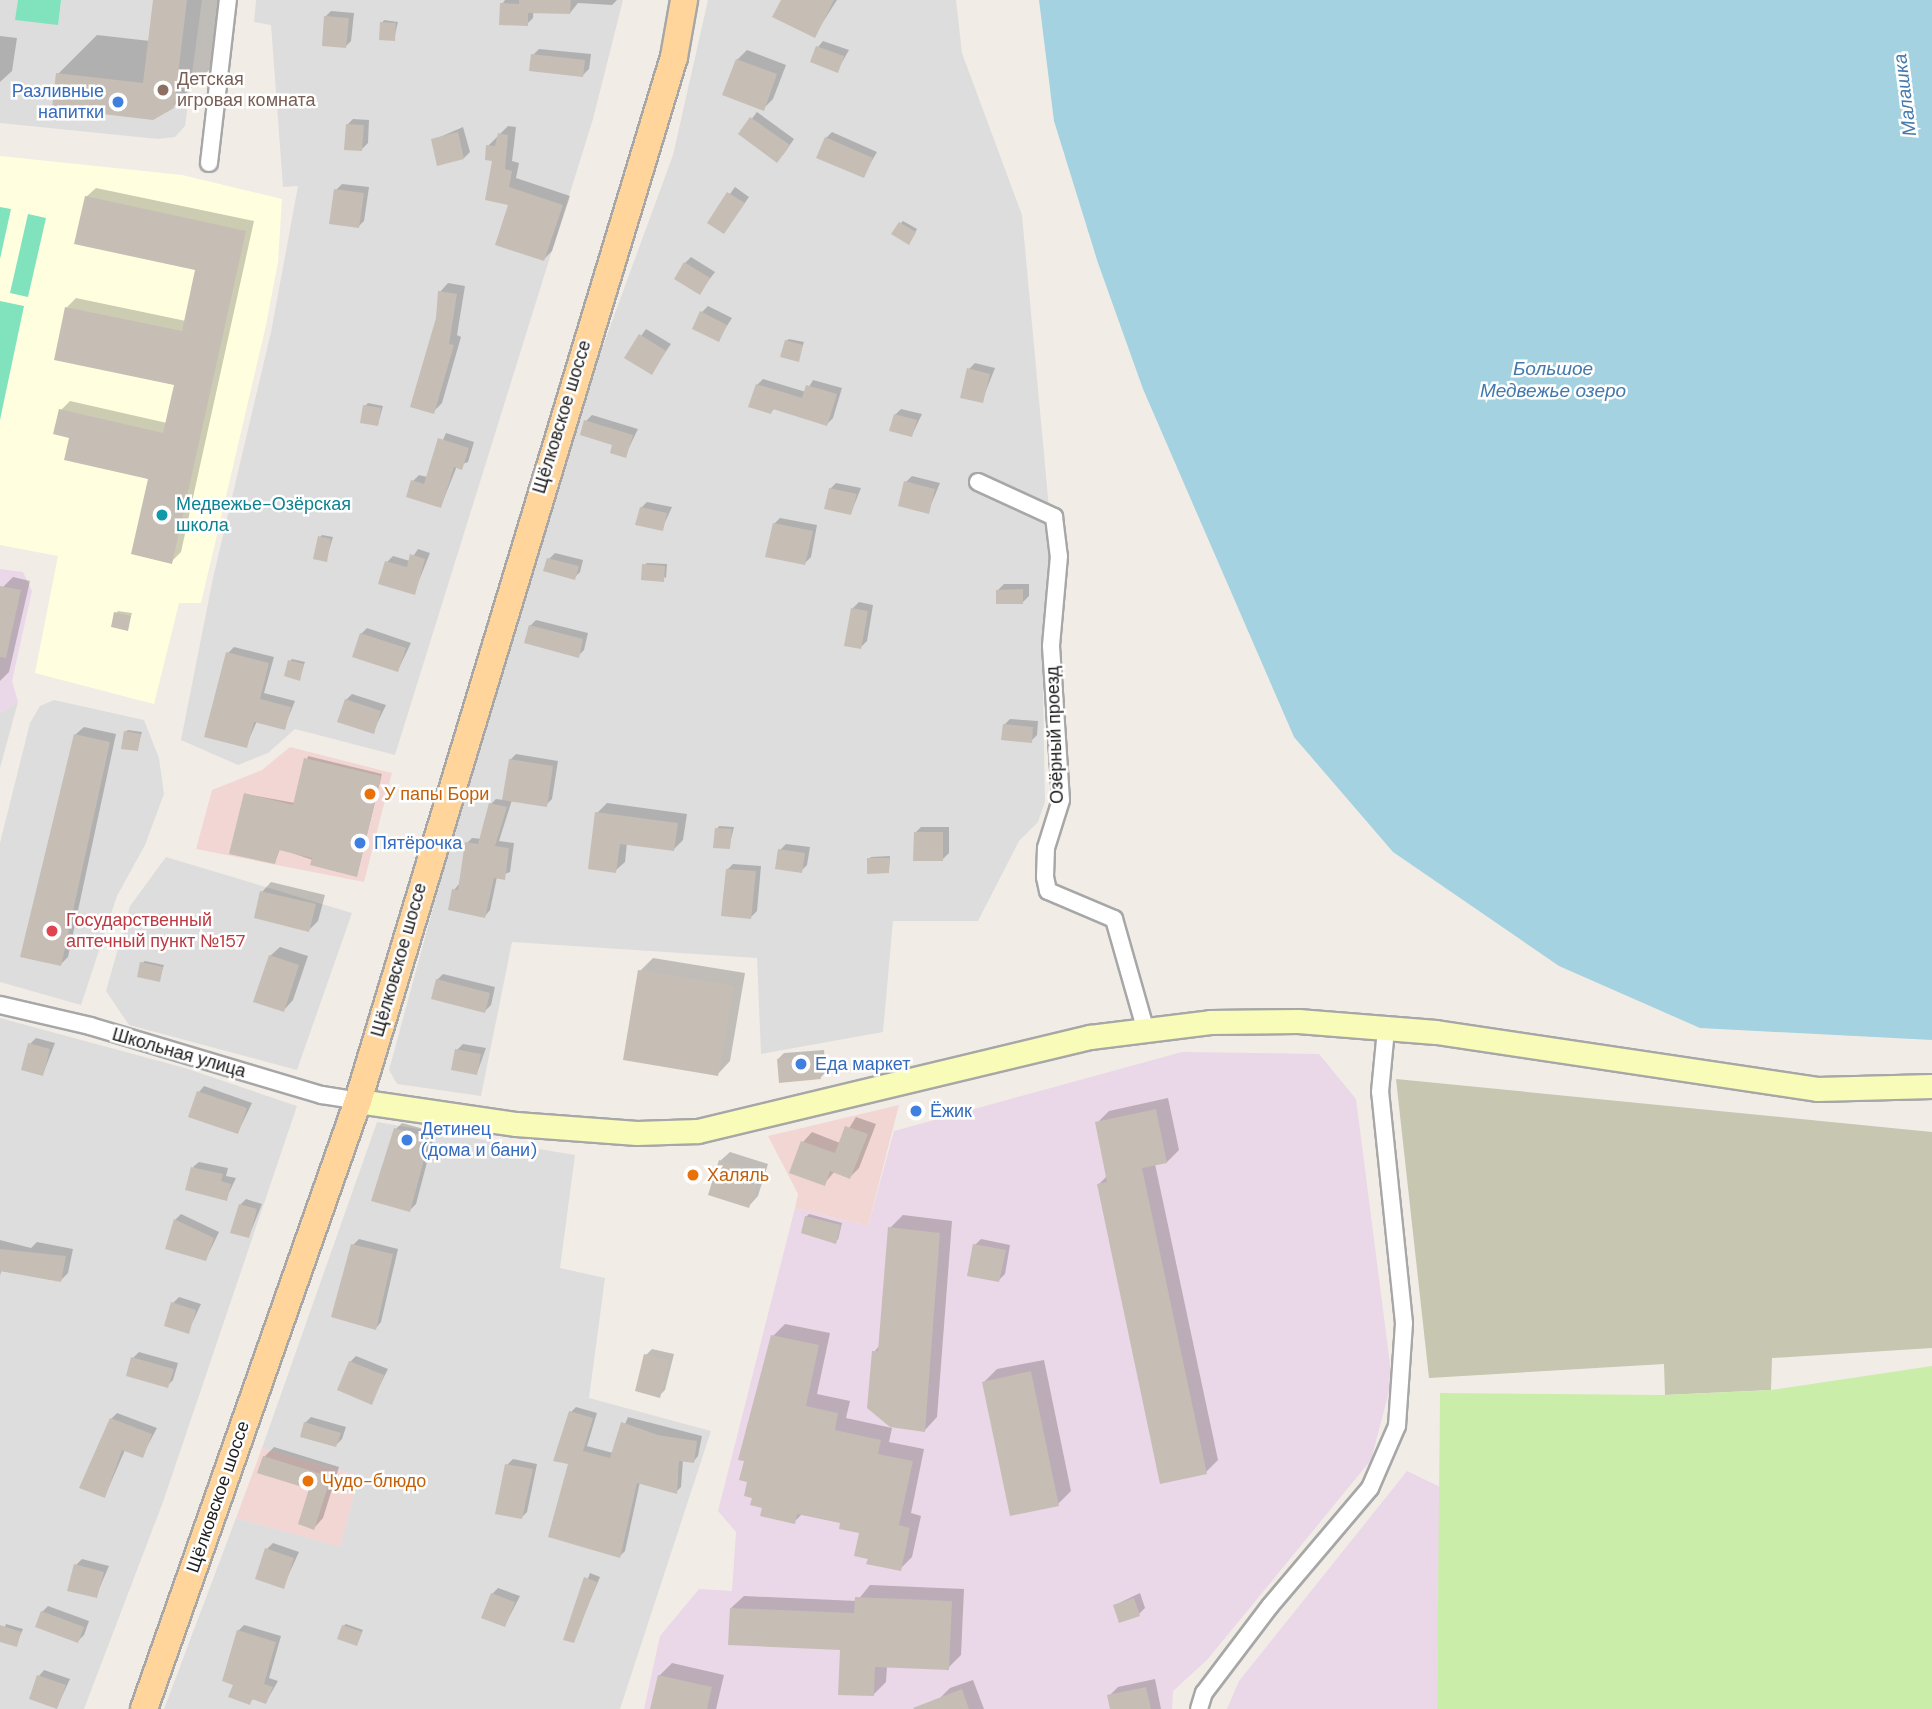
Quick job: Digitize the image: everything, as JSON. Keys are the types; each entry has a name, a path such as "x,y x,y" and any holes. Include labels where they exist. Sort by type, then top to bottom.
{"main road":[{"name":"Щёлковское шоссе","path":"144,1709 358,1101 674,57 684,0"},
{"path":"358,1101 516,1124 637,1133 698,1131 1145,1028 1298,1021 1436,1032 1817,1089 1932,1086"}],"street":[{"path":"209,163 228,0"},
{"name":"Озёрный проезд","path":"978,482 1054,517 1059,556 1051,646 1061,800 1045,848 1045,877 1048,891 1114,919 1145,1028"},
{"name":"Школьная улица","path":"0,1005 90,1026 322,1095 358,1101"},
{"path":"1199,1709 1204,1693 1270,1606 1370,1488 1397,1426 1404,1323 1380,1092 1386,1030"}],"shaded area":[{"path":"0,0 202,0 185,126 175,137 158,139 0,123"},
{"path":"256,0 623,0 593,119 395,755 295,729 268,753 238,765 181,740 213,578 271,332 298,186 283,187 271,25 254,22"},
{"path":"708,0 956,0 962,53 1022,215 1053,552 1042,634 1045,802 1038,822 1019,841 978,921 893,921 883,1032 761,1054 757,958 512,942 481,1096 397,1084 389,1070 477,746 563,455 673,155"},
{"path":"0,156 182,175 282,199 278,262 266,325 201,603 179,603 154,704 35,673 58,556 0,545"},
{"path":"0,569 23,572 32,591 12,681 18,702 0,713"},
{"path":"54,700 144,720 159,758 164,794 145,845 117,896 81,1005 0,982 0,843 30,723 40,706"},
{"path":"18,702 0,768 0,713"},
{"path":"290,747 392,773 364,882 196,849 212,790 262,770"},
{"path":"166,857 352,913 297,1070 129,1025 106,991 130,906"},
{"path":"0,1018 185,1068 297,1106 163,1502 84,1709 0,1709"},
{"path":"1182,1052 1319,1054 1356,1099 1392,1380 1371,1460 1207,1660 1173,1691 1172,1709 644,1709 660,1636 699,1589 732,1591 736,1532 718,1511 795,1208 868,1226 894,1131"},
{"path":"1396,1079 1932,1132 1932,1348 1772,1358 1771,1390 1665,1395 1664,1364 1429,1378"},
{"path":"899,1105 868,1226 795,1208 798,1194 768,1136"},
{"path":"377,1122 575,1155 560,1268 605,1278 589,1398 711,1431 620,1709 164,1709 236,1518 340,1546 359,1476 262,1448"},
{"path":"262,1448 359,1476 340,1547 236,1518"},
{"path":"1407,1471 1440,1487 1437,1709 1227,1709 1239,1681"}],"green space":[{"path":"18,0 61,0 58,25 15,20"},
{"path":"0,207 11,209 0,259"},
{"path":"28,214 46,218 28,297 10,293"},
{"path":"0,301 24,306 0,420"},
{"path":"1932,1366 1932,1709 1437,1709 1440,1393 1665,1395 1771,1390"}],"water":[{"name":"Большое Медвежье озеро","path":"1039,0 1932,0 1932,1040 1700,1028 1559,966 1393,852 1294,737 1143,389 1098,263 1054,121"}],"building":[{"path":"153,0 187,0 174,108 153,120 52,108 56,73 143,83"},
{"path":"519,0 571,0 570,14 528,13 528,26 499,25 500,3 519,4"},
{"path":"781,0 834,0 815,38 772,17"},
{"path":"324,16 349,18 346,48 322,46"},
{"path":"380,22 396,23 395,41 379,40"},
{"path":"816,46 844,56 838,73 810,62"},
{"path":"531,54 585,60 583,77 529,71"},
{"path":"736,59 777,74 764,111 722,95"},
{"path":"750,117 790,145 777,163 738,134"},
{"path":"346,124 364,125 362,151 344,150"},
{"path":"458,132 464,159 437,166 431,139"},
{"path":"498,133 508,135 505,169 512,171 509,187 563,205 544,261 495,245 508,205 485,200 492,161 485,160 486,145 495,146"},
{"path":"825,137 873,158 864,178 816,158"},
{"path":"334,189 364,193 359,228 329,224"},
{"path":"727,192 745,203 724,234 707,223"},
{"path":"85,196 246,231 172,564 131,554 148,479 64,460 69,438 53,434 59,409 163,433 174,385 54,360 65,307 182,331 195,270 74,244"},
{"path":"899,222 916,232 909,245 891,234"},
{"path":"684,262 710,278 700,295 674,279"},
{"path":"438,291 457,294 449,344 454,345 434,414 410,407 436,318"},
{"path":"700,311 727,325 719,342 692,329"},
{"path":"639,334 666,351 652,375 624,358"},
{"path":"785,340 803,345 799,362 780,357"},
{"path":"967,368 990,374 983,403 960,398"},
{"path":"756,384 802,398 806,385 837,394 827,426 773,409 771,414 748,407"},
{"path":"363,405 381,408 378,426 360,423"},
{"path":"894,414 917,420 912,437 889,431"},
{"path":"584,420 633,435 626,458 610,453 612,445 580,435"},
{"path":"438,438 469,448 462,470 454,467 441,508 406,497 411,480 424,484"},
{"path":"904,481 935,489 929,514 898,506"},
{"path":"829,488 857,494 851,515 824,509"},
{"path":"640,507 667,513 663,531 635,525"},
{"path":"773,523 813,531 805,565 765,557"},
{"path":"318,536 331,539 327,562 313,559"},
{"path":"410,554 425,559 415,595 378,584 385,561 407,567"},
{"path":"547,558 579,566 575,580 543,571"},
{"path":"642,564 665,566 664,582 641,580"},
{"path":"0,586 21,590 6,658 0,657"},
{"path":"1023,589 1023,604 996,604 996,590"},
{"path":"851,608 868,611 861,649 844,646"},
{"path":"114,612 131,616 128,631 111,627"},
{"path":"529,625 583,639 579,658 524,643"},
{"path":"360,633 406,648 398,672 352,657"},
{"path":"226,652 269,663 260,699 291,707 285,730 254,722 247,748 204,737"},
{"path":"288,660 304,664 300,681 284,676"},
{"path":"345,699 381,711 374,734 337,722"},
{"path":"1003,724 1033,727 1032,743 1001,740"},
{"path":"124,731 141,734 138,751 121,749"},
{"path":"74,734 110,742 61,966 20,957"},
{"path":"304,758 381,776 357,877 310,865 312,858 279,850 275,864 229,854 244,793 293,805"},
{"path":"509,759 553,766 547,807 502,800"},
{"path":"489,803 507,807 495,846 509,848 505,880 494,878 485,918 448,910 452,889 458,890 465,842 478,844"},
{"path":"595,812 678,823 674,851 620,844 616,873 588,869"},
{"path":"715,828 732,829 730,849 713,848"},
{"path":"914,832 943,832 943,861 913,861"},
{"path":"778,849 805,853 802,873 775,869"},
{"path":"867,858 889,858 889,873 867,874"},
{"path":"726,869 756,871 751,919 721,916"},
{"path":"260,891 316,904 309,932 254,918"},
{"path":"269,955 299,965 284,1012 253,1002"},
{"path":"140,962 163,967 160,982 137,977"},
{"path":"638,970 734,986 718,1076 623,1060"},
{"path":"436,979 490,993 485,1013 431,999"},
{"path":"28,1043 50,1049 43,1076 21,1070"},
{"path":"455,1049 481,1054 477,1075 451,1070"},
{"path":"818,1055 821,1079 779,1083 777,1059"},
{"path":"197,1091 247,1108 238,1134 188,1117"},
{"path":"1156,1109 1167,1163 1142,1168 1207,1474 1160,1484 1097,1184 1107,1182 1095,1122"},
{"path":"845,1126 868,1134 850,1179 830,1171 825,1186 789,1173 801,1141 835,1153"},
{"path":"394,1128 430,1137 410,1212 371,1201"},
{"path":"719,1160 760,1173 749,1208 708,1195"},
{"path":"191,1167 223,1174 221,1181 231,1184 227,1201 185,1190"},
{"path":"239,1204 257,1209 249,1238 230,1233"},
{"path":"805,1216 841,1225 836,1244 801,1233"},
{"path":"174,1219 214,1238 206,1261 165,1249"},
{"path":"888,1227 940,1233 925,1432 890,1427 867,1408 872,1351 878,1351"},
{"path":"351,1244 393,1254 376,1330 331,1317"},
{"path":"973,1244 1006,1250 999,1282 967,1276"},
{"path":"0,1249 66,1256 61,1282 0,1271"},
{"path":"171,1302 196,1310 189,1334 164,1326"},
{"path":"771,1335 819,1345 806,1406 838,1413 835,1430 881,1440 878,1454 913,1461 899,1525 910,1528 901,1571 866,1564 868,1559 854,1556 859,1533 839,1529 840,1523 797,1514 795,1524 760,1516 762,1508 750,1505 752,1498 744,1496 747,1482 739,1480 744,1461 738,1460"},
{"path":"644,1354 669,1360 660,1398 635,1391"},
{"path":"131,1357 174,1369 168,1388 126,1376"},
{"path":"349,1361 384,1375 372,1405 337,1390"},
{"path":"1031,1371 1059,1506 1010,1516 982,1382"},
{"path":"569,1411 593,1418 583,1451 610,1458 621,1422 658,1435 697,1441 694,1463 679,1461 677,1494 637,1483 620,1558 548,1537 568,1464 553,1461"},
{"path":"110,1418 152,1434 143,1458 122,1450 105,1498 79,1488"},
{"path":"304,1422 341,1433 336,1447 300,1437"},
{"path":"263,1456 331,1477 314,1530 298,1524 309,1489 257,1473"},
{"path":"505,1464 533,1469 522,1519 495,1514"},
{"path":"265,1548 294,1558 284,1589 255,1579"},
{"path":"74,1564 104,1572 97,1598 67,1591"},
{"path":"584,1577 597,1582 574,1643 563,1640"},
{"path":"491,1593 515,1602 505,1627 481,1618"},
{"path":"855,1597 952,1601 949,1670 875,1667 874,1696 838,1695 840,1650 728,1645 730,1608 854,1613"},
{"path":"1134,1598 1140,1616 1119,1623 1113,1605"},
{"path":"41,1611 84,1627 78,1643 35,1627"},
{"path":"0,1625 21,1632 17,1647 0,1642"},
{"path":"342,1625 362,1632 357,1646 337,1639"},
{"path":"237,1630 276,1642 264,1684 273,1687 266,1704 252,1699 250,1705 228,1697 233,1685 222,1681"},
{"path":"37,1675 66,1685 57,1709 29,1699"},
{"path":"658,1675 712,1687 707,1709 650,1709"},
{"path":"1146,1687 1151,1709 1110,1709 1107,1695"},
{"path":"962,1689 969,1709 913,1708"}],"place":[{"name":"Детская игровая комната","path":"163,90"},
{"name":"Разливные напитки","path":"118,102"},
{"name":"Медвежье-Озёрская школа","path":"162,515"},
{"name":"У папы Бори","path":"370,794"},
{"name":"Пятёрочка","path":"360,843"},
{"name":"Государственный аптечный пункт №157","path":"52,931"},
{"name":"Еда маркет","path":"801,1064"},
{"name":"Ёжик","path":"916,1111"},
{"name":"Детинец (дома и бани)","path":"407,1140"},
{"name":"Халяль","path":"693,1175"},
{"name":"Чудо-блюдо","path":"308,1481"}],"water label":[{"name":"Малашка","path":"1905,95"}]}
